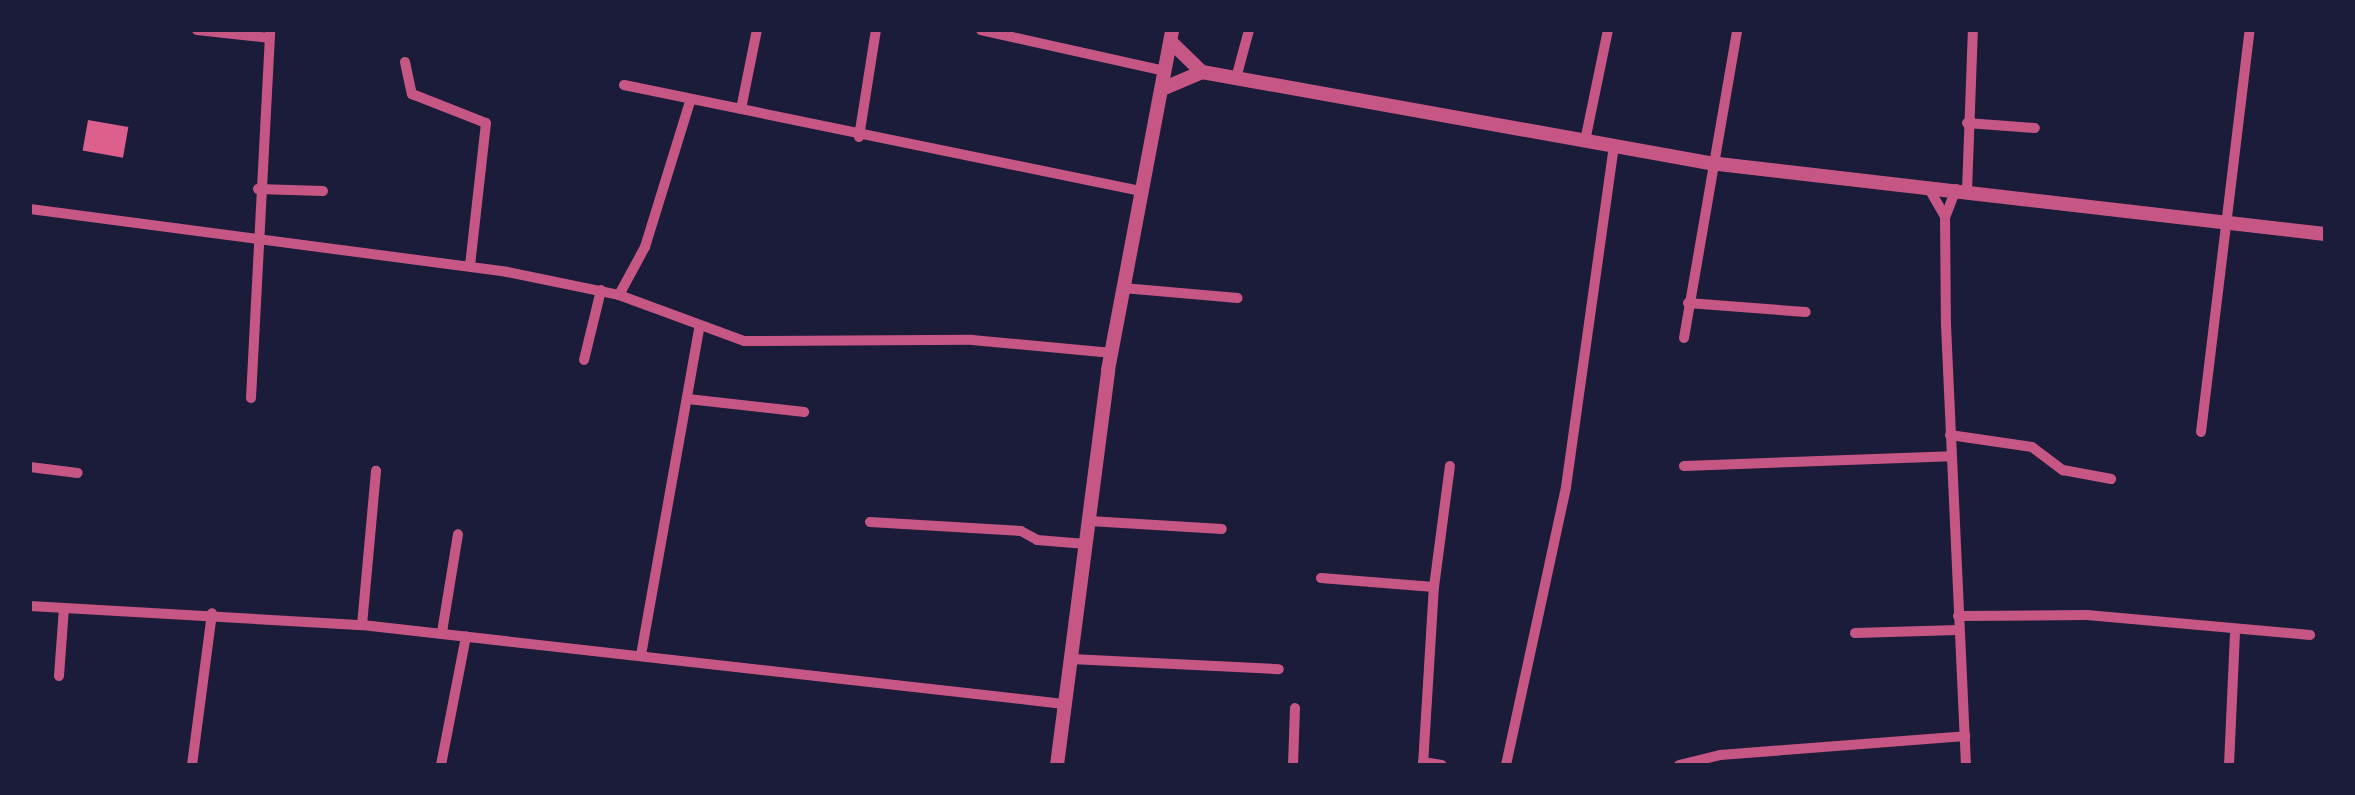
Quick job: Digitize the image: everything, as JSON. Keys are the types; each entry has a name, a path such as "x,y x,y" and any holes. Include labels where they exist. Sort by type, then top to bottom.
{"street":[{"path":"197,30 270,34 258,189 252,398"},
{"path":"741,109 757,30"},
{"path":"859,137 876,30"},
{"path":"981,30 1165,71"},
{"path":"1236,78 1249,30"},
{"path":"1585,141 1608,30"},
{"path":"1684,338 1710,162 1737,30"},
{"path":"1944,217 1961,190 1973,30"},
{"path":"2201,432 2250,30"},
{"path":"1057,765 1122,288 1171,36"},
{"path":"1171,36 1202,72"},
{"path":"406,62 412,94 482,116 486,123 470,266"},
{"path":"1162,89 1202,72 1710,162 2325,234"},
{"path":"624,85 859,137 1142,191"},
{"path":"619,295 644,247 690,102"},
{"path":"1967,124 2035,128"},
{"path":"1506,765 1566,487 1614,147"},
{"path":"1928,186 1944,217 1950,456 1966,765"},
{"path":"258,189 323,191"},
{"path":"30,209 470,266 601,290 699,329 744,341 972,340 1112,354"},
{"path":"1122,288 1238,298"},
{"path":"584,360 601,290"},
{"path":"1688,302 1806,312"},
{"path":"641,655 699,329"},
{"path":"688,399 804,412"},
{"path":"1950,435 2032,447 2064,470 2111,479"},
{"path":"1684,466 1950,456"},
{"path":"1442,765 1423,764 1434,586 1450,466"},
{"path":"30,467 78,474"},
{"path":"362,624 376,471"},
{"path":"1089,521 1222,529"},
{"path":"870,522 1021,531 1037,540 1086,544"},
{"path":"442,632 458,534"},
{"path":"1321,578 1434,586"},
{"path":"30,606 362,624 1064,704"},
{"path":"59,676 64,608"},
{"path":"192,765 212,614"},
{"path":"1958,616 2087,614 2235,632 2310,636"},
{"path":"1855,633 1958,630"},
{"path":"2229,765 2235,632"},
{"path":"440,765 466,636"},
{"path":"1070,659 1280,668"},
{"path":"1293,765 1295,708"},
{"path":"1679,765 1720,755 1965,736"}],"building":[{"path":"88,120 128,127 123,158 83,151"}]}
